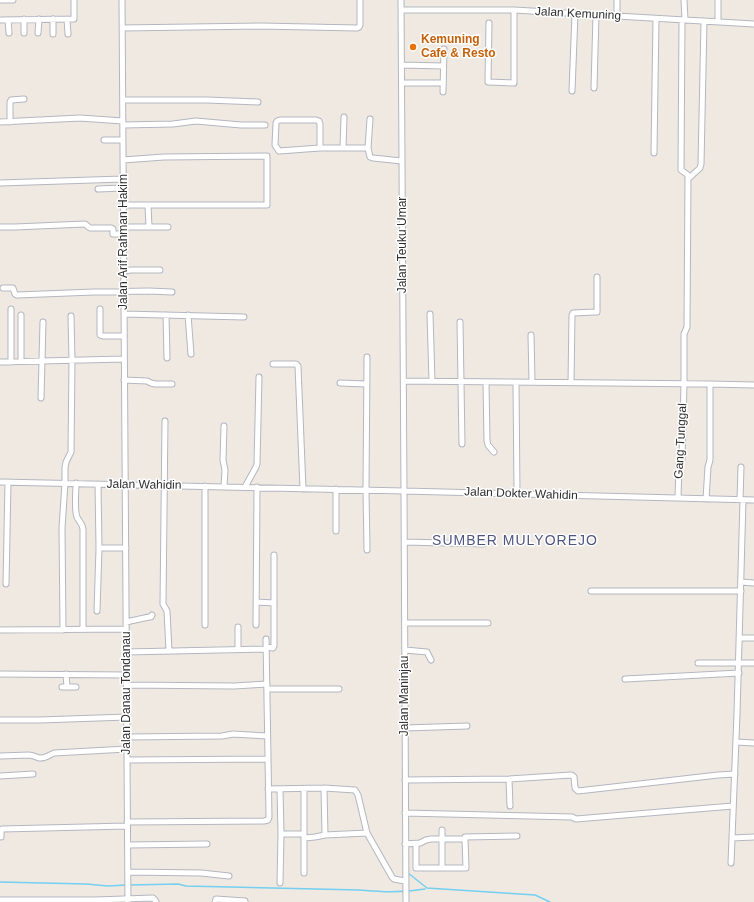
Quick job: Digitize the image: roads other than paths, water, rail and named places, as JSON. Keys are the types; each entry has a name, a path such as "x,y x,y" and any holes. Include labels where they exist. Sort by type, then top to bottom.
{"street":[{"path":"0,0 13,0"},
{"path":"0,20 74,19 74,0"},
{"name":"Jalan Arif Rahman Hakim","path":"122,0 125,484"},
{"path":"122,28 268,26 358,28 360,25 360,0"},
{"name":"Jalan Teuku Umar","path":"401,0 404,491"},
{"path":"617,0 617,17"},
{"path":"684,0 681,170 687,174 688,179 700,168 701,164 704,21"},
{"path":"718,0 718,22"},
{"name":"Jalan Kemuning","path":"401,10 514,10 754,24"},
{"path":"489,23 488,82 514,83 514,10"},
{"path":"572,91 575,14"},
{"path":"594,88 596,15"},
{"path":"24,19 24,33"},
{"path":"38,33 39,19"},
{"path":"53,19 53,34"},
{"path":"67,19 68,34"},
{"path":"654,153 656,19"},
{"path":"8,20 9,33"},
{"path":"443,92 444,49"},
{"path":"402,65 444,66"},
{"path":"402,83 443,83"},
{"path":"10,122 11,100 24,99"},
{"path":"123,100 207,100 258,102"},
{"path":"343,148 344,117"},
{"path":"0,122 80,118 123,123 173,124 196,121 264,126"},
{"path":"370,119 368,148 370,157 402,161"},
{"path":"320,148 319,121 277,121 276,145 279,151 320,148 368,148"},
{"path":"104,140 123,140"},
{"path":"123,160 164,157 267,156 267,205 123,205"},
{"name":"Gang Tunggal","path":"678,498 679,464 682,459 684,334 687,327 688,179"},
{"path":"0,184 123,180"},
{"path":"98,189 123,188"},
{"path":"148,205 149,227"},
{"path":"0,227 85,224 90,228 111,228 113,235 124,234"},
{"path":"123,227 168,227"},
{"path":"124,271 160,270"},
{"path":"572,383 572,314 597,312 597,277"},
{"path":"4,288 13,288 14,293 17,295 149,290 172,292"},
{"path":"11,309 11,362"},
{"path":"100,309 100,335 124,336"},
{"path":"124,314 244,317"},
{"path":"430,314 432,381"},
{"path":"20,315 21,361"},
{"path":"166,315 167,358"},
{"path":"188,315 191,354"},
{"path":"64,630 62,528 66,462 71,452 71,316"},
{"path":"41,398 43,322"},
{"path":"460,322 462,444"},
{"path":"531,335 532,382"},
{"path":"367,357 367,550"},
{"path":"0,362 124,359"},
{"path":"273,364 296,364 298,366 303,488"},
{"path":"246,487 256,467 257,461 259,377"},
{"path":"124,380 148,381 155,384 172,384"},
{"path":"404,381 710,384 754,386"},
{"path":"486,382 487,442 494,452"},
{"path":"516,382 517,494"},
{"path":"340,383 366,384"},
{"path":"706,499 708,467 710,460 710,384"},
{"path":"165,421 163,604 167,611 169,651"},
{"path":"224,426 224,487"},
{"path":"731,862 739,673 742,500 741,467"},
{"name":"Jalan Wahidin","path":"0,482 288,488"},
{"path":"6,584 8,482"},
{"path":"76,483 76,511 78,519 83,524 83,629"},
{"path":"97,611 99,548 98,484"},
{"name":"Jalan Danau Tondanau","path":"125,484 128,900"},
{"path":"205,486 205,625"},
{"path":"256,625 257,488"},
{"name":"Jalan Dokter Wahidin","path":"288,488 754,500"},
{"path":"336,489 336,531"},
{"name":"Jalan Maninjau","path":"404,491 406,902"},
{"path":"405,542 484,544"},
{"path":"99,548 126,548"},
{"path":"126,652 273,648 274,555"},
{"path":"741,582 754,584"},
{"path":"590,591 741,591"},
{"path":"256,602 274,602"},
{"path":"126,622 149,618 152,614"},
{"path":"405,623 488,623"},
{"path":"238,627 238,649"},
{"path":"0,630 126,629"},
{"path":"739,638 754,638"},
{"path":"1,837 2,830 127,824 268,820 266,639"},
{"path":"405,650 427,652 431,660"},
{"path":"698,662 754,663"},
{"path":"625,679 739,673"},
{"path":"0,674 126,675"},
{"path":"66,674 64,687 76,687"},
{"path":"126,685 267,686 340,689"},
{"path":"0,720 127,717"},
{"path":"405,728 467,726"},
{"path":"127,737 222,736 233,734 267,736"},
{"path":"736,742 754,743"},
{"path":"0,756 32,755 40,758 54,753 127,749"},
{"path":"127,760 268,759"},
{"path":"0,776 33,774"},
{"path":"405,780 509,779 571,775 574,777 575,788 578,791 735,774"},
{"path":"509,779 510,806"},
{"path":"268,789 324,788 352,789 356,791 367,833 392,877 394,879 405,879"},
{"path":"324,788 325,835"},
{"path":"280,789 280,883"},
{"path":"304,789 304,873"},
{"path":"405,813 572,817 576,819 733,806"},
{"path":"442,830 442,868"},
{"path":"281,834 315,837 325,835 367,833"},
{"path":"405,844 416,844 431,839 517,836"},
{"path":"732,838 754,837"},
{"path":"405,867 466,868 465,839"},
{"path":"128,845 208,844"},
{"path":"416,844 416,867"},
{"path":"128,872 201,873 229,876"},
{"path":"0,900 128,900 153,898 156,902"},
{"path":"216,902 216,899 245,901"}],"waterway":[{"path":"408,873 427,888 535,895 550,902"},
{"path":"0,882 108,886 126,885"},
{"path":"130,885 178,884 186,886 392,892 425,889"}],"place":[{"name":"Kemuning Cafe & Resto","path":"413,47"}],"district":[{"name":"SUMBER MULYOREJO","path":"515,541"}]}
